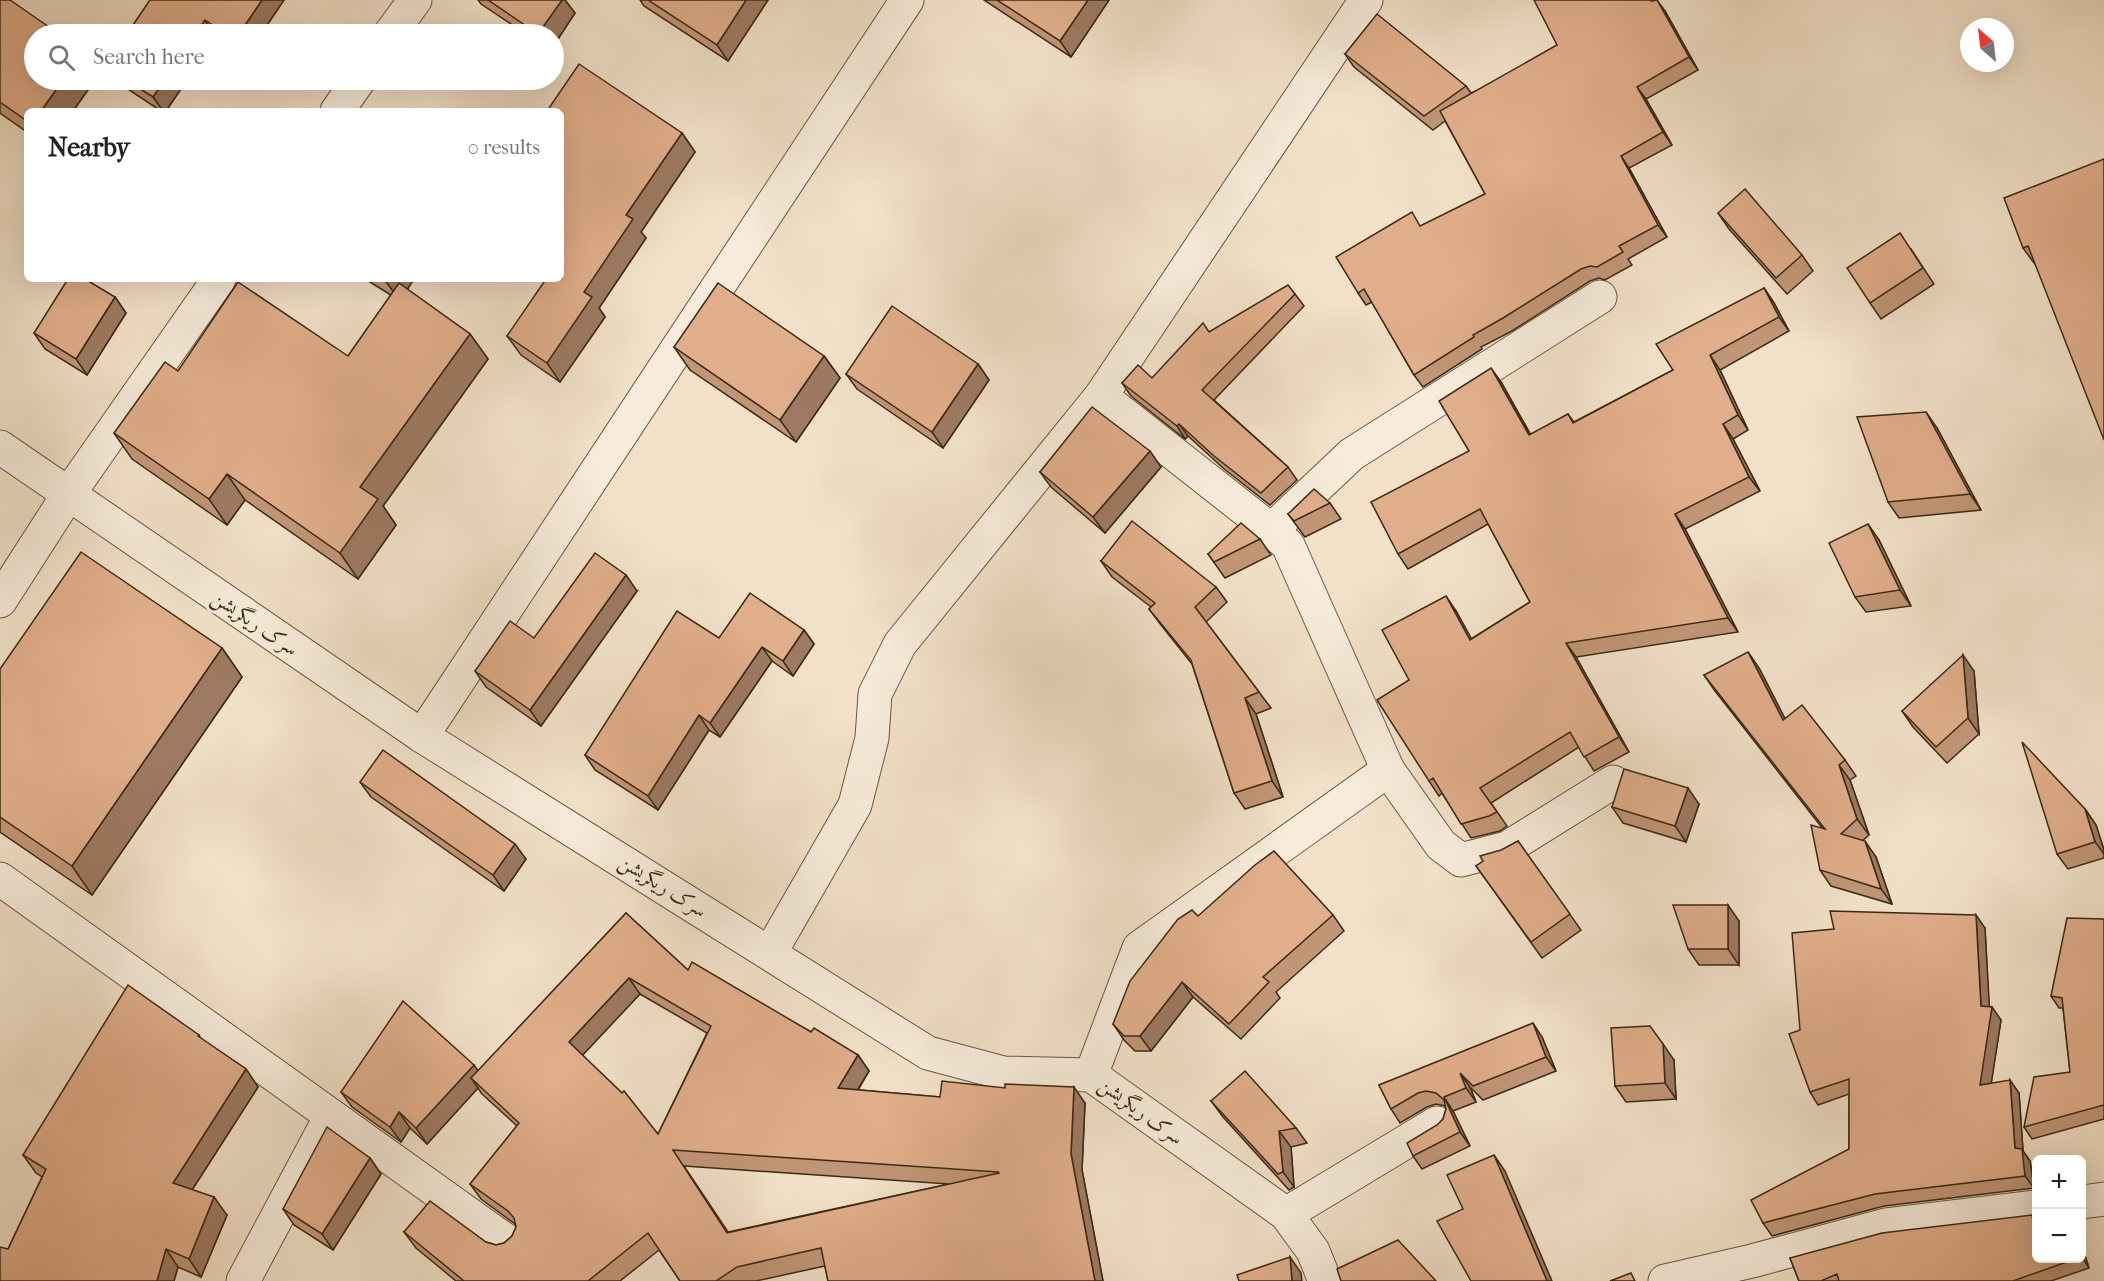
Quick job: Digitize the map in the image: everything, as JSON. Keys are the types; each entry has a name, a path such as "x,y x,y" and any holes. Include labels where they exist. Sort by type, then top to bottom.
{"street":[{"path":"397,24 415,0"},
{"path":"422,736 907,0"},
{"path":"770,953 855,805 872,738 875,694 900,644 1101,396 1366,0"},
{"path":"339,108 352,90"},
{"path":"0,601 68,495 217,282"},
{"path":"1271,530 1352,454 1600,297"},
{"path":"1101,396 1288,545 1388,770 1441,845 1461,860 1507,848 1613,782"},
{"name":"سرک ریگریشن","path":"0,447 422,736 928,1053 1003,1073 1091,1076 1286,1214 1312,1251 1325,1281"},
{"path":"1091,1076 1139,948 1388,770"},
{"path":"0,879 508,1242"},
{"path":"243,1281 331,1116"},
{"path":"1286,1214 1437,1123"},
{"path":"2086,1201 2104,1199"},
{"path":"1665,1281 1886,1226 2032,1208"}],"building":[{"path":"0,0 10,0 45,24 24,24 24,90 56,90 43,108 24,108 24,119 0,102"},
{"path":"150,0 262,0 246,24 211,24 205,20 202,24 134,24"},
{"path":"488,0 562,0 545,24 523,24"},
{"path":"648,0 746,0 717,45"},
{"path":"997,0 1088,0 1060,41"},
{"path":"1534,0 1657,0 1689,57 1637,87 1663,132 1621,156 1658,225 1619,246 1623,252 1597,267 1590,266 1581,269 1473,335 1474,337 1414,375 1364,289 1358,293 1336,257 1412,212 1420,226 1485,194 1440,111 1557,45"},
{"path":"1377,14 1466,86 1424,116 1345,54"},
{"path":"579,64 682,133 626,215 633,219 584,292 592,297 547,363 507,336 544,282 564,282 564,108 549,108 561,90 564,90 564,86"},
{"path":"142,90 158,90 153,97"},
{"path":"2104,159 2104,440 2028,246 2023,248 2004,198"},
{"path":"1745,189 1802,255 1776,278 1718,213"},
{"path":"1900,233 1923,268 1870,303 1847,268"},
{"path":"66,282 90,282 115,297 76,359 34,333"},
{"path":"238,282 348,356 399,283 470,334 360,487 378,499 340,553 227,474 209,499 114,433 165,362 178,371"},
{"path":"718,283 824,356 780,420 674,347"},
{"path":"1288,285 1295,294 1202,390 1288,467 1261,493 1214,456 1179,424 1177,426 1122,383 1138,365 1152,378 1203,323 1209,332"},
{"path":"1764,288 1779,317 1710,355 1738,415 1723,424 1749,477 1675,514 1728,618 1566,643 1619,737 1584,757 1570,732 1480,788 1497,812 1461,824 1433,778 1429,781 1377,700 1409,680 1382,630 1446,596 1470,640 1530,602 1480,509 1398,554 1371,502 1469,451 1439,401 1491,368 1529,435 1568,414 1573,423 1673,370 1656,344"},
{"path":"892,306 978,364 932,432 846,374"},
{"path":"1092,407 1150,451 1093,517 1040,472"},
{"path":"1926,412 1970,494 1888,502 1857,417"},
{"path":"1314,489 1330,503 1294,521 1288,514"},
{"path":"1132,521 1216,587 1195,607 1259,692 1245,698 1272,781 1234,793 1191,660 1149,609 1155,603 1101,561"},
{"path":"1241,523 1260,539 1214,562 1208,554"},
{"path":"1868,524 1900,590 1855,597 1829,543"},
{"path":"81,552 222,648 72,866 0,817 0,669"},
{"path":"595,553 626,575 530,710 475,671 510,621 534,638"},
{"path":"750,593 804,630 783,661 762,647 710,723 699,715 648,796 585,755 677,611 719,638"},
{"path":"1748,652 1783,720 1802,705 1845,760 1839,765 1857,819 1841,834 1865,841 1881,889 1820,870 1811,825 1825,829 1704,675"},
{"path":"1963,655 1968,718 1936,747 1902,711"},
{"path":"2022,742 2085,809 2095,842 2057,854"},
{"path":"383,750 515,844 493,875 360,782"},
{"path":"1624,769 1688,788 1675,826 1612,807"},
{"path":"1518,841 1570,914 1531,942 1476,866 1483,861 1480,856 1501,850"},
{"path":"1274,851 1333,915 1263,977 1269,982 1229,1024 1182,982 1140,1036 1124,1036 1113,1024 1130,981 1178,919 1192,910 1198,916"},
{"path":"1673,905 1728,905 1728,949 1688,949"},
{"path":"1830,911 1976,915 1981,1006 1992,1007 1980,1085 2010,1080 2015,1148 2022,1149 2025,1176 1875,1194 1763,1223 1751,1200 1849,1149 1849,1079 1810,1092 1789,1034 1800,1030 1792,933 1834,929"},
{"path":"626,913 688,970 692,962 811,1032 814,1028 858,1055 838,1088 940,1097 942,1081 1005,1088 1005,1084 1074,1087 1071,1154 1095,1281 828,1281 821,1248 737,1267 716,1281 680,1281 648,1233 588,1281 464,1281 404,1232 430,1201 486,1242 496,1245 504,1243 512,1236 516,1227 514,1218 508,1211 470,1184 519,1123 471,1078","holes":["629,978 711,1026 658,1134 624,1091 622,1093 569,1042","673,1150 998,1172 999,1173 727,1233"]},
{"path":"2067,918 2104,919 2104,1105 2024,1127 2034,1077 2070,1072 2062,998 2051,996"},
{"path":"128,985 246,1069 173,1183 214,1197 189,1259 166,1249 157,1281 0,1281 0,1247 8,1249 46,1169 23,1155"},
{"path":"403,1001 474,1065 416,1128 399,1112 390,1127 341,1092"},
{"path":"1533,1023 1546,1057 1473,1086 1460,1073 1466,1088 1444,1097 1460,1132 1413,1156 1407,1143 1443,1119 1446,1109 1444,1100 1436,1093 1426,1091 1418,1093 1391,1109 1379,1085"},
{"path":"1650,1026 1663,1044 1665,1083 1615,1086 1611,1028"},
{"path":"1245,1071 1296,1128 1279,1131 1283,1172 1278,1174 1211,1101"},
{"path":"327,1127 370,1158 322,1234 283,1209"},
{"path":"1494,1155 1547,1281 1471,1281 1437,1221 1463,1209 1447,1175"},
{"path":"2032,1215 2032,1263 2064,1263 2013,1281 1839,1281 1837,1274 1821,1281 1799,1281 1790,1258 1882,1233"},
{"path":"1398,1240 1436,1281 1341,1281 1337,1269"},
{"path":"1290,1257 1292,1281 1239,1281 1237,1275"},
{"path":"1631,1273 1635,1281 1610,1281"}]}
